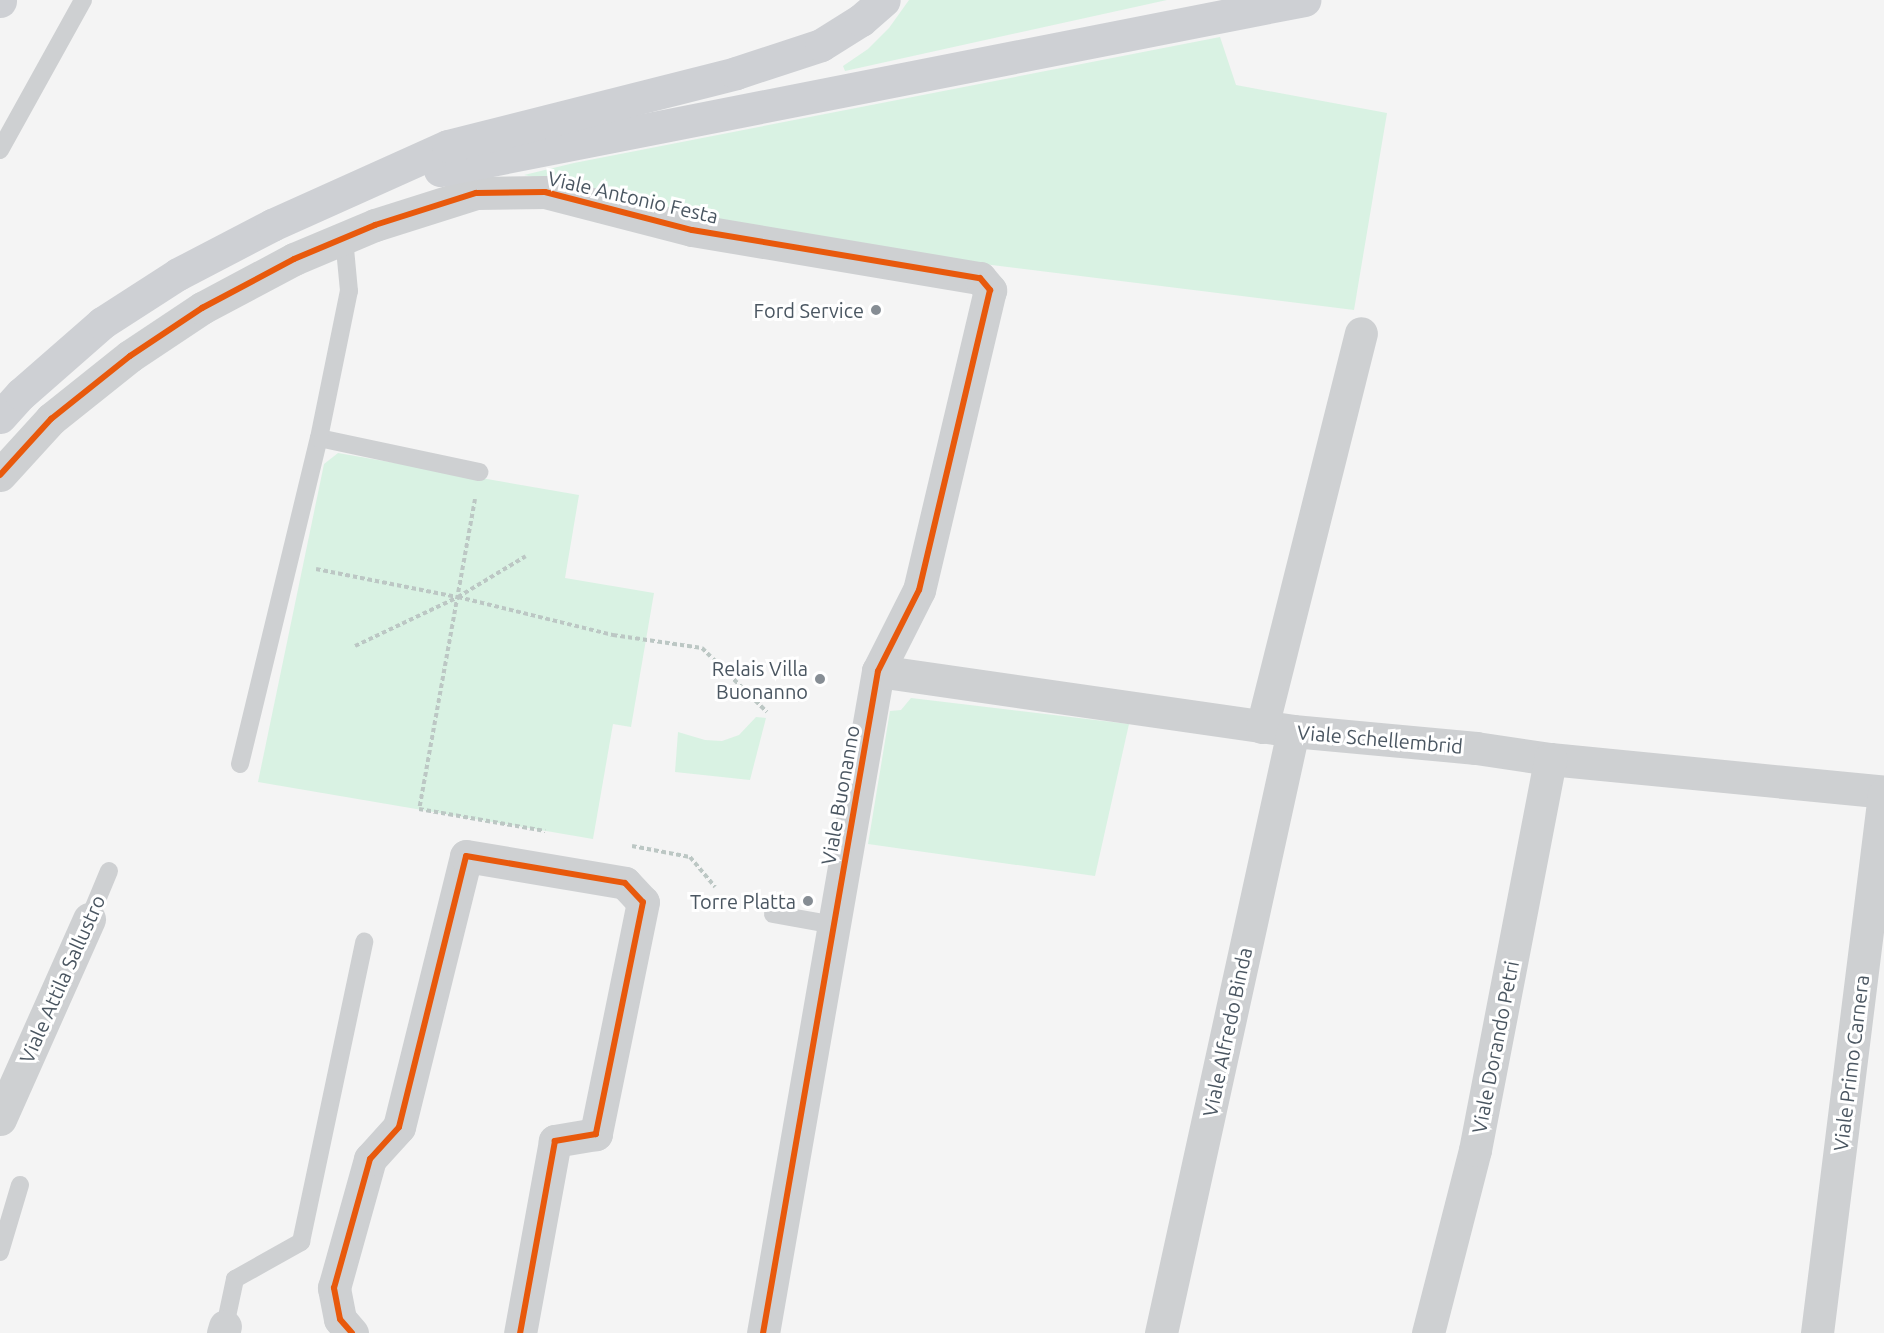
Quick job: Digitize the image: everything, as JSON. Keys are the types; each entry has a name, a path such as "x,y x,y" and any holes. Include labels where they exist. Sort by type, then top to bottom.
{"street":[{"path":"1,414 86,337 121,310 178,274 272,225 448,146 736,73 822,45 861,20 884,0"},
{"path":"358,186 1304,0"},
{"name":"Viale Antonio Festa","path":"0,475 51,419 130,356 202,308 294,259 344,238 375,225 476,193 545,192 692,230 980,278"},
{"name":"Viale Buonanno","path":"763,1333 878,671 919,590 990,290 980,278"},
{"name":"Viale Alfredo Binda","path":"1161,1333 1277,729 1361,333"},
{"name":"Viale Schellembrid","path":"878,671 1277,729 1476,748 1550,759 1884,793"},
{"name":"Viale Dorando Petri","path":"1428,1333 1475,1150 1550,759"},
{"name":"Viale Primo Carnera","path":"1817,1333 1884,793"},
{"path":"352,1333 340,1319 334,1288 370,1159 399,1127 466,856 625,883 643,902 596,1134 555,1141 520,1333"},
{"name":"Viale Attila Sallustro","path":"0,1119 89,919"}],"lane":[{"path":"0,150 84,0"},
{"path":"240,764 319,438 349,291 344,238"},
{"path":"319,438 479,472"},
{"name":"Viale Attila Sallustro","path":"89,919 109,871"},
{"path":"773,914 834,925"},
{"path":"224,1330 235,1279 301,1242 364,942"},
{"path":"0,1252 20,1185"}],"path":[{"path":"479,472 419,809 549,832"},
{"path":"355,646 458,597 526,556"},
{"path":"288,564 458,597 613,635 702,648 767,712"},
{"path":"631,846 690,857 715,887"}],"green space":[{"path":"909,0 1167,0 845,71 843,66 868,49 889,28"},
{"path":"1220,37 1236,85 1387,113 1354,310 822,244 695,216 589,188 524,175 574,163"},
{"path":"338,453 579,495 565,578 654,593 631,727 613,724 593,839 258,782 324,464"},
{"path":"911,698 1129,724 1095,876 868,844 890,711 901,710"},
{"path":"756,717 766,718 750,780 675,772 678,732 705,740 722,741 739,735"}],"cycle path":[{"path":"0,475 51,419 130,356 202,308 294,259 375,225 476,193 545,192 692,230 980,278 990,290 919,590 878,671 763,1333"},
{"path":"352,1333 340,1319 334,1288 370,1159 399,1127 466,856 625,883 643,902 596,1134 555,1141 520,1333"}],"place":[{"name":"Ford Service","path":"876,310"},
{"name":"Relais Villa Buonanno","path":"820,679"},
{"name":"Torre Platta","path":"808,901"}]}
